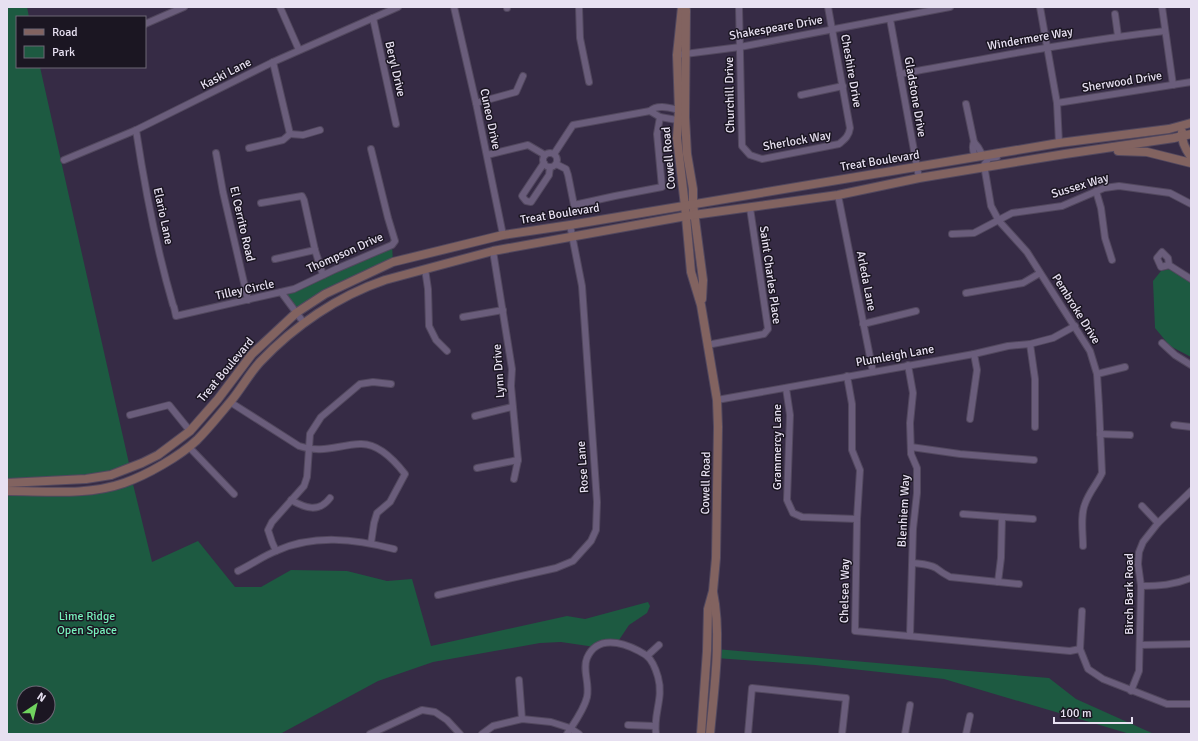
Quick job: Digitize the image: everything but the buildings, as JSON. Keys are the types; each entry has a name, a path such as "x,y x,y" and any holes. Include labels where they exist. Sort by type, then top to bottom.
{"main road":[{"name":"Cowell Road","path":"683,7 686,10 686,54 681,118 677,138 689,205 695,215 703,280 701,305"},
{"name":"Cowell Road","path":"681,118 679,110 677,55 683,7"},
{"name":"Treat Boulevard","path":"7,483 86,479 111,475 158,455 191,430 218,399 252,354 296,313 325,294 393,262 503,235 570,226 916,166 1059,143 1169,129 1187,124"},
{"path":"1187,124 1191,135"},
{"path":"1187,124 1182,137 1191,157"},
{"name":"Treat Boulevard","path":"7,491 89,492 148,474 197,440 230,402 259,363 294,330 336,303 372,285 425,269 494,251 686,216 838,195 919,178 1191,135"},
{"path":"1083,151 1128,150 1147,152 1191,163"},
{"name":"Cowell Road","path":"689,205 686,216 692,272 701,305 717,400 719,456 716,558 713,592 708,609 707,651 701,734"},
{"path":"191,430 207,421 225,401 230,402 230,391 243,373 246,362"},
{"name":"Cowell Road","path":"710,734 716,658 716,608 713,592"}],"street":[{"path":"146,24 184,7"},
{"path":"280,7 299,50"},
{"name":"Kaski Lane","path":"64,160 136,130 273,62 398,7"},
{"name":"Cuneo Drive","path":"454,7 476,103 503,235"},
{"path":"579,7 580,38 589,82"},
{"name":"Churchill Drive","path":"739,7 742,146 750,156"},
{"name":"Cheshire Drive","path":"828,7 850,128 847,138"},
{"name":"Shakespeare Drive","path":"677,55 740,46 950,7"},
{"path":"1040,7 1057,104 1059,143"},
{"path":"1162,7 1173,85"},
{"path":"1115,14 1118,36"},
{"name":"Beryl Drive","path":"373,18 396,124"},
{"name":"Gladstone Drive","path":"890,19 919,178"},
{"name":"Windermere Way","path":"900,74 1047,47 1118,36 1165,31"},
{"path":"273,62 290,134"},
{"path":"476,103 516,92 523,76"},
{"name":"Sherwood Drive","path":"1057,104 1191,82"},
{"path":"801,94 843,86"},
{"path":"966,104 974,142 979,157"},
{"path":"554,154 573,125 650,111 652,108 659,107 679,110"},
{"path":"650,111 660,117 681,118"},
{"path":"544,164 566,169 574,205 662,187 658,134 660,117"},
{"name":"Elario Lane","path":"136,130 146,194 176,316"},
{"path":"249,148 283,140 290,134 303,135 320,130"},
{"name":"Sherlock Way","path":"750,156 762,159 839,144 847,138"},
{"path":"487,155 528,145 545,155 549,153 554,154"},
{"path":"960,160 963,162 977,161 984,167 985,163 991,157 1031,151 1035,147"},
{"name":"Thompson Drive","path":"281,292 294,289 392,246 395,241 371,149"},
{"name":"El Cerrito Road","path":"216,153 222,192 248,300"},
{"path":"545,155 543,159 544,164 522,196 526,201 531,202 558,160 554,154"},
{"name":"Pembroke Drive","path":"984,167 991,206 999,221 1028,252 1090,351 1097,374 1102,473 1083,509 1083,546"},
{"name":"Sussex Way","path":"952,234 974,233 1012,213 1062,206 1104,188 1119,186 1170,193 1191,204"},
{"path":"1096,192 1101,208 1104,233 1112,260"},
{"name":"Arleda Lane","path":"838,195 873,372"},
{"path":"261,203 302,196 315,250 323,275"},
{"name":"Saint Charles Place","path":"707,345 764,334 768,329 750,208"},
{"name":"Rose Lane","path":"438,595 556,568 573,561 591,541 596,530 596,499 582,286 570,226"},
{"path":"275,259 315,250"},
{"name":"Lynn Drive","path":"494,251 512,369 512,407 518,460 514,479"},
{"path":"1169,265 1191,279"},
{"path":"425,269 428,289 429,326 436,340 447,351"},
{"path":"966,294 1023,283 1040,273"},
{"name":"Tilley Circle","path":"176,316 281,292 304,323"},
{"path":"463,318 503,310"},
{"path":"863,324 916,311"},
{"name":"Plumleigh Lane","path":"717,400 974,354 1008,346 1030,344 1053,338 1075,326"},
{"path":"1162,343 1175,355 1191,365"},
{"path":"1030,344 1035,379 1035,426"},
{"path":"970,419 977,370 974,354"},
{"name":"Blenhiem Way","path":"908,366 913,393 910,423 911,454 916,468 917,480 910,635"},
{"path":"1097,374 1125,367"},
{"name":"Chelsea Way","path":"847,376 852,404 852,450 860,470 857,519 855,631 1064,650 1080,649"},
{"path":"276,551 268,530 272,522 304,486 307,477 310,434 321,418 360,384 373,382 391,384"},
{"name":"Grammercy Lane","path":"786,388 790,415 787,500 793,512 802,517 857,519"},
{"path":"230,402 293,443 308,449 325,450 361,444 374,446 399,465 405,474 390,502 377,513 370,543"},
{"path":"130,416 169,405 191,430"},
{"name":"Lynn Drive","path":"474,416 512,407"},
{"path":"1174,425 1191,427"},
{"path":"1100,434 1130,435"},
{"path":"189,446 234,494"},
{"path":"911,447 960,454 1034,460"},
{"path":"477,468 518,460"},
{"name":"Birch Bark Road","path":"1131,691 1139,671 1139,552 1143,542 1158,522 1189,499 1191,491"},
{"path":"291,500 300,506 309,508 321,507 325,505 330,498"},
{"path":"1142,506 1158,522"},
{"path":"963,514 1034,518"},
{"path":"998,582 1001,558 1002,517"},
{"path":"238,571 276,551 317,540 343,540 370,543 394,549"},
{"path":"913,563 935,568 943,574 950,576 1019,584"},
{"path":"1140,586 1165,586 1179,583 1191,578"},
{"path":"1082,611 1080,649 1088,668 1103,679 1167,704 1191,704"},
{"path":"569,731 587,697 588,680 584,668 587,657 595,647 606,642 621,643 633,648 647,656 654,665 660,685 661,696 654,726 656,734"},
{"path":"1140,645 1191,644"},
{"path":"647,656 659,645"},
{"path":"519,680 522,719"},
{"path":"748,734 752,688 846,698 842,734"},
{"path":"905,734 910,705"},
{"path":"370,734 422,710 435,712 446,720 460,734"},
{"path":"966,734 970,716"},
{"path":"482,734 493,726 522,719 551,722 579,734"},
{"path":"628,725 654,726"}],"green space":[{"path":"7,7 27,7 29,16 16,16 16,68 40,68 130,468 111,475 7,483"},
{"path":"392,245 393,262 296,313 281,292"},
{"path":"1170,269 1191,283 1191,357 1170,346 1155,328 1153,281 1161,271"},
{"name":"Lime Ridge Open Space","path":"132,480 152,562 198,541 235,587 261,587 291,570 347,571 387,581 412,579 431,646 567,616 585,619 648,602 650,606 647,613 629,625 617,643 595,647 561,642 540,643 433,662 378,681 280,734 7,734 7,491 89,492"},
{"path":"716,649 1049,678 1076,699 1154,734 1130,734 944,679 815,665 716,658"}]}
